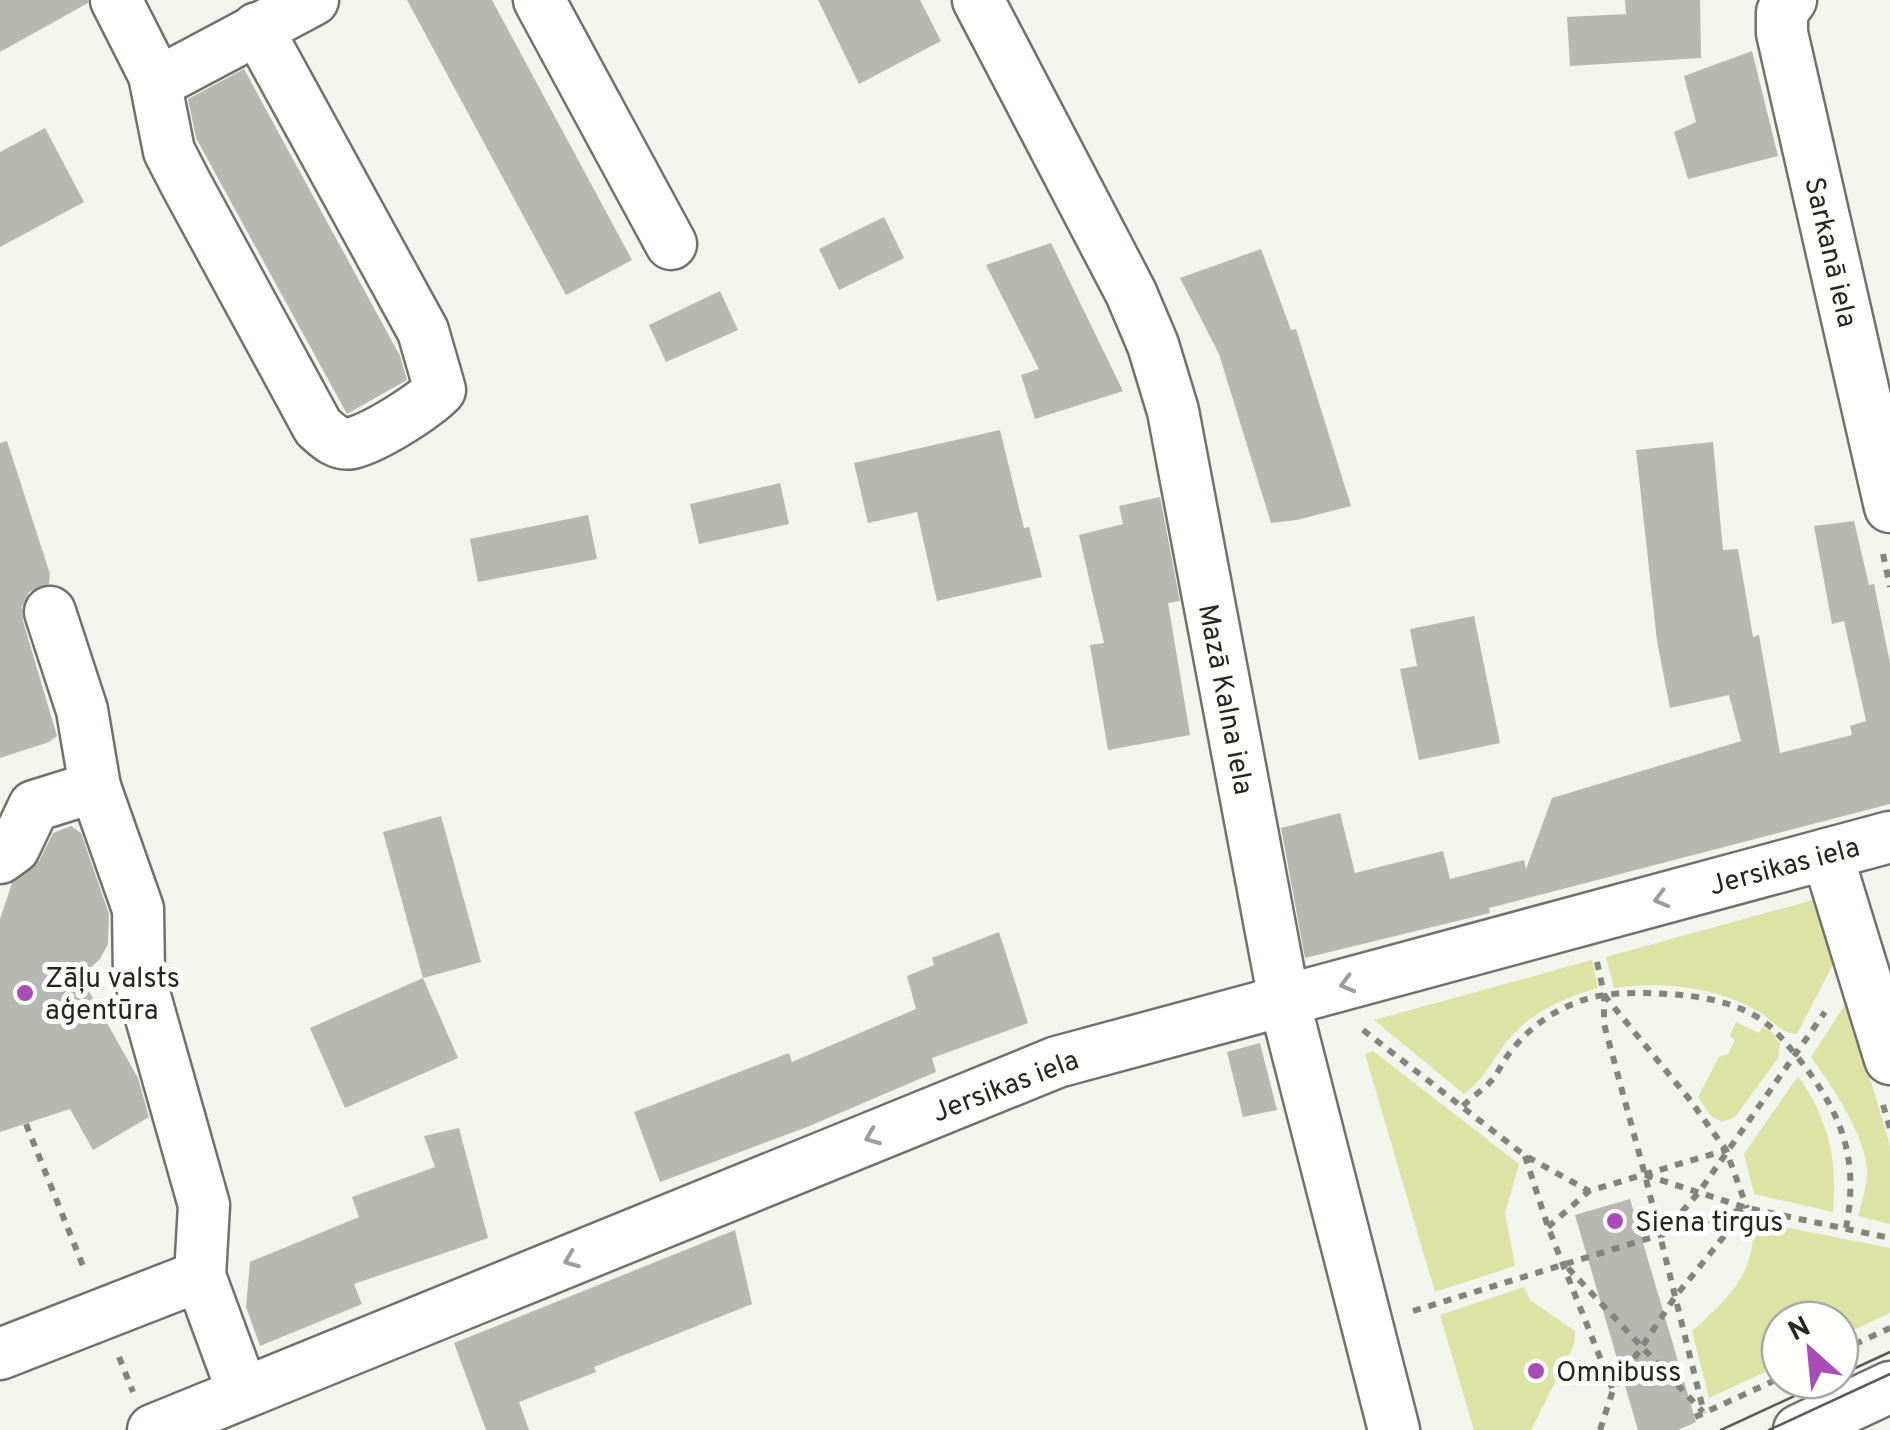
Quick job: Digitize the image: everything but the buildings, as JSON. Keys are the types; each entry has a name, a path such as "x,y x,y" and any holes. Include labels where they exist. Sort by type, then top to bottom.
{"street":[{"path":"116,0 154,75 169,150 318,427 332,440 350,444 424,406 440,390 422,331 257,28"},
{"path":"154,75 168,77 312,0"},
{"path":"539,0 670,244"},
{"name":"Mazā Kalna iela","path":"978,0 1131,293 1153,345 1173,412 1284,1000 1394,1430"},
{"name":"Sarkanā iela","path":"1791,0 1782,12 1782,33 1890,506"},
{"path":"50,612 82,710 95,787 138,908 139,974 204,1205 200,1276 243,1393"},
{"path":"0,858 14,848 34,806 95,787"},
{"name":"Jersikas iela","path":"152,1430 1058,1062 1890,836"},
{"path":"1826,854 1890,1059"},
{"path":"0,1354 200,1276"},
{"path":"1799,1430 1890,1387"}],"path":[{"path":"1594,951 1604,994 1604,1024 1704,1413"},
{"path":"1604,994 1726,1150 1748,1208"},
{"path":"1463,1106 1492,1080 1524,1035 1554,1013 1604,994 1676,994 1747,1011 1767,1023 1827,1098 1846,1142 1852,1180 1846,1228"},
{"path":"1660,1237 1699,1192 1826,1010"},
{"path":"1360,1028 1524,1155 1589,1191"},
{"path":"1548,1227 1589,1191 1726,1150"},
{"path":"1524,1155 1548,1227 1613,1390"},
{"path":"1645,1175 1748,1208 1890,1238"},
{"path":"1412,1312 1748,1208"},
{"path":"1600,1430 1613,1390 1642,1346 1675,1297 1748,1208"},
{"path":"1565,1266 1704,1413"},
{"path":"1860,1342 1890,1328"},
{"path":"1695,1417 1760,1387"}],"green space":[{"path":"1813,900 1834,962 1797,1034 1741,1002 1706,991 1650,985 1614,988 1606,957"},
{"path":"1592,960 1598,988 1538,1013 1509,1039 1464,1094 1374,1020"},
{"path":"1845,1005 1849,1007 1890,1146 1890,1224 1858,1216 1867,1181 1865,1156 1846,1110 1811,1057"},
{"path":"1736,1022 1759,1033 1763,1027 1771,1031 1780,1044 1778,1058 1735,1117 1722,1122 1711,1116 1698,1097 1719,1057 1728,1054 1735,1040 1730,1036"},
{"path":"1373,1051 1519,1164 1505,1213 1515,1266 1435,1292 1365,1054"},
{"path":"1798,1076 1817,1108 1829,1141 1834,1175 1833,1212 1754,1194 1744,1154"},
{"name":"Siena tirgus","path":"1754,1221 1890,1248 1890,1313 1860,1327 1860,1300 1760,1300 1760,1374 1709,1398 1692,1331 1738,1284 1753,1240"},
{"path":"1524,1287 1530,1300 1575,1331 1574,1345 1531,1430 1474,1430 1440,1315"}],"tram line":[{"path":"1860,1366 1890,1352"},
{"path":"1769,1430 1890,1374"},
{"path":"1721,1430 1786,1400"}],"place":[{"name":"Zāļu valsts aģentūra","path":"25,993"},
{"name":"Siena tirgus","path":"1615,1221"},
{"name":"Omnibuss","path":"1536,1371"}]}
